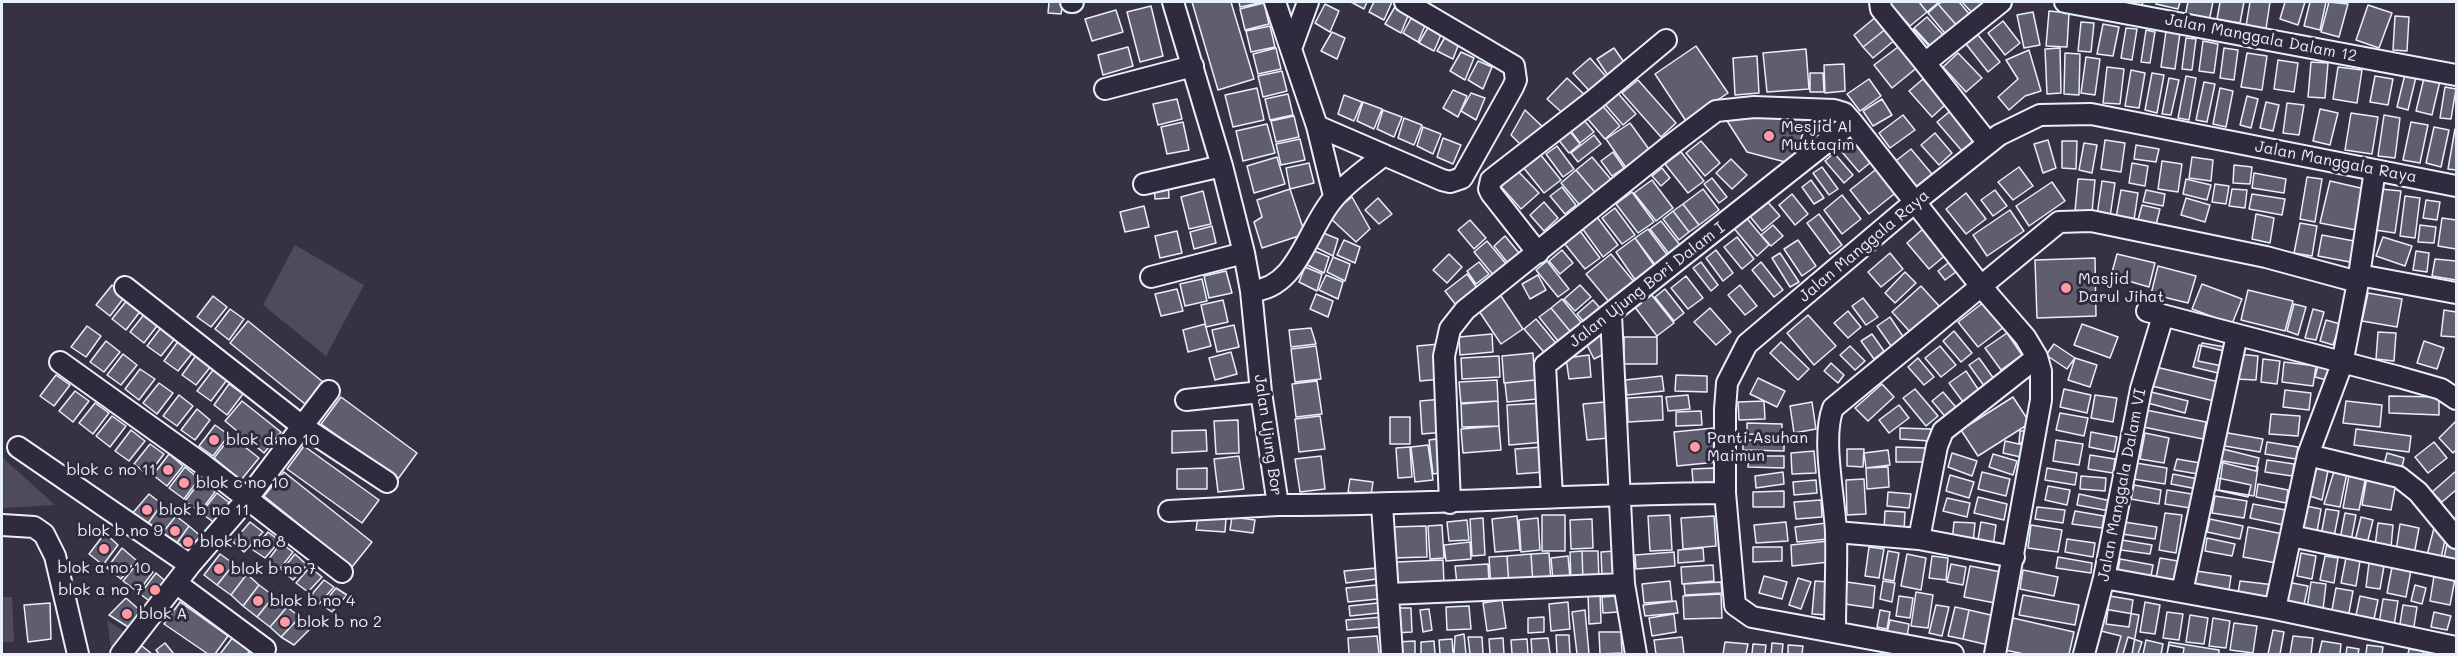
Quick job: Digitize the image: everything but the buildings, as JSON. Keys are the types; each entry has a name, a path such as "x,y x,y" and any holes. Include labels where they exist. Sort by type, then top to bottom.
{"street":[{"name":"Jalan Ujung Bor","path":"1173,2 1222,166 1244,253 1251,291 1261,392 1278,505 1382,505 1620,494 1725,493"},
{"path":"1275,2 1292,46 1317,126 1334,196"},
{"path":"1292,46 1308,2"},
{"path":"1317,126 1442,180 1458,181 1467,169 1516,80 1514,66 1405,2"},
{"path":"1880,2 1881,9 1988,143"},
{"path":"1925,63 2001,2"},
{"name":"Jalan Manggala Dalam 12","path":"2065,2 2457,75"},
{"path":"1538,253 1491,193 1489,189 1491,180 1594,100 1666,40"},
{"path":"1105,89 1193,66"},
{"path":"1450,503 1444,356 1447,336 1466,310 1716,111 1754,107 1827,109 1844,113 1916,201 1980,285 2025,337 2037,357 2042,383 2041,400 1995,654"},
{"name":"Jalan Manggala Raya","path":"1953,654 1835,630 1752,617 1737,607 1733,597 1725,493 1727,383 1747,344 1988,143 2040,115 2062,112 2091,114 2457,186"},
{"name":"Jalan Ujung Bori Dalam I","path":"1552,497 1544,367 1852,122"},
{"path":"1251,291 1270,288 1287,275 1334,196 1383,155"},
{"path":"1144,184 1222,166"},
{"path":"2275,609 2307,455 2342,364 2359,278 2374,170"},
{"path":"1835,630 1836,532 1830,477 1830,422 1833,408 1980,285 2060,222 2080,220 2359,278 2457,292"},
{"path":"1151,276 1244,253"},
{"path":"125,287 302,426 387,482"},
{"name":"Jalan Manggala Dalam VI","path":"2084,654 2104,578 2155,313 2237,335"},
{"path":"1611,315 1624,584 1636,654"},
{"path":"2182,592 2237,335 2441,389 2457,399"},
{"path":"1919,539 1937,446 1943,431 2037,357"},
{"path":"60,362 201,463 342,572"},
{"path":"121,654 190,565 247,499 329,391"},
{"path":"1186,400 1261,392"},
{"path":"18,447 190,565"},
{"path":"2307,455 2399,477 2418,492 2457,538"},
{"path":"1168,511 1278,505"},
{"path":"1382,505 1392,654"},
{"path":"2,525 34,526 50,542 78,654"},
{"path":"1836,532 1919,539 2014,557"},
{"path":"2291,536 2457,570"},
{"path":"2104,578 2275,609 2457,647"},
{"path":"176,583 265,650"},
{"path":"1389,594 1624,584"}],"shaded area":[{"path":"295,245 364,285 326,356 263,305"},
{"path":"2,457 55,505 2,508"},
{"path":"2,597 12,597 14,642 2,642"},
{"path":"107,620 128,634 112,654"}],"place":[{"name":"Mesjid Al Muttaqim","path":"1769,136"},
{"name":"Masjid Darul Jihat","path":"2066,288"},
{"name":"blok d no 10","path":"214,440"},
{"name":"Panti Asuhan Maimun","path":"1695,447"},
{"name":"blok c no 11","path":"168,470"},
{"name":"blok c no 10","path":"184,483"},
{"name":"blok b no 11","path":"147,510"},
{"name":"blok b no 9","path":"175,531"},
{"name":"blok b no 8","path":"188,542"},
{"name":"blok a no 10","path":"104,549"},
{"name":"blok b no 7","path":"219,569"},
{"name":"blok a no 7","path":"155,590"},
{"name":"blok b no 4","path":"258,601"},
{"name":"blok A","path":"127,614"},
{"name":"blok b no 2","path":"285,622"}]}
